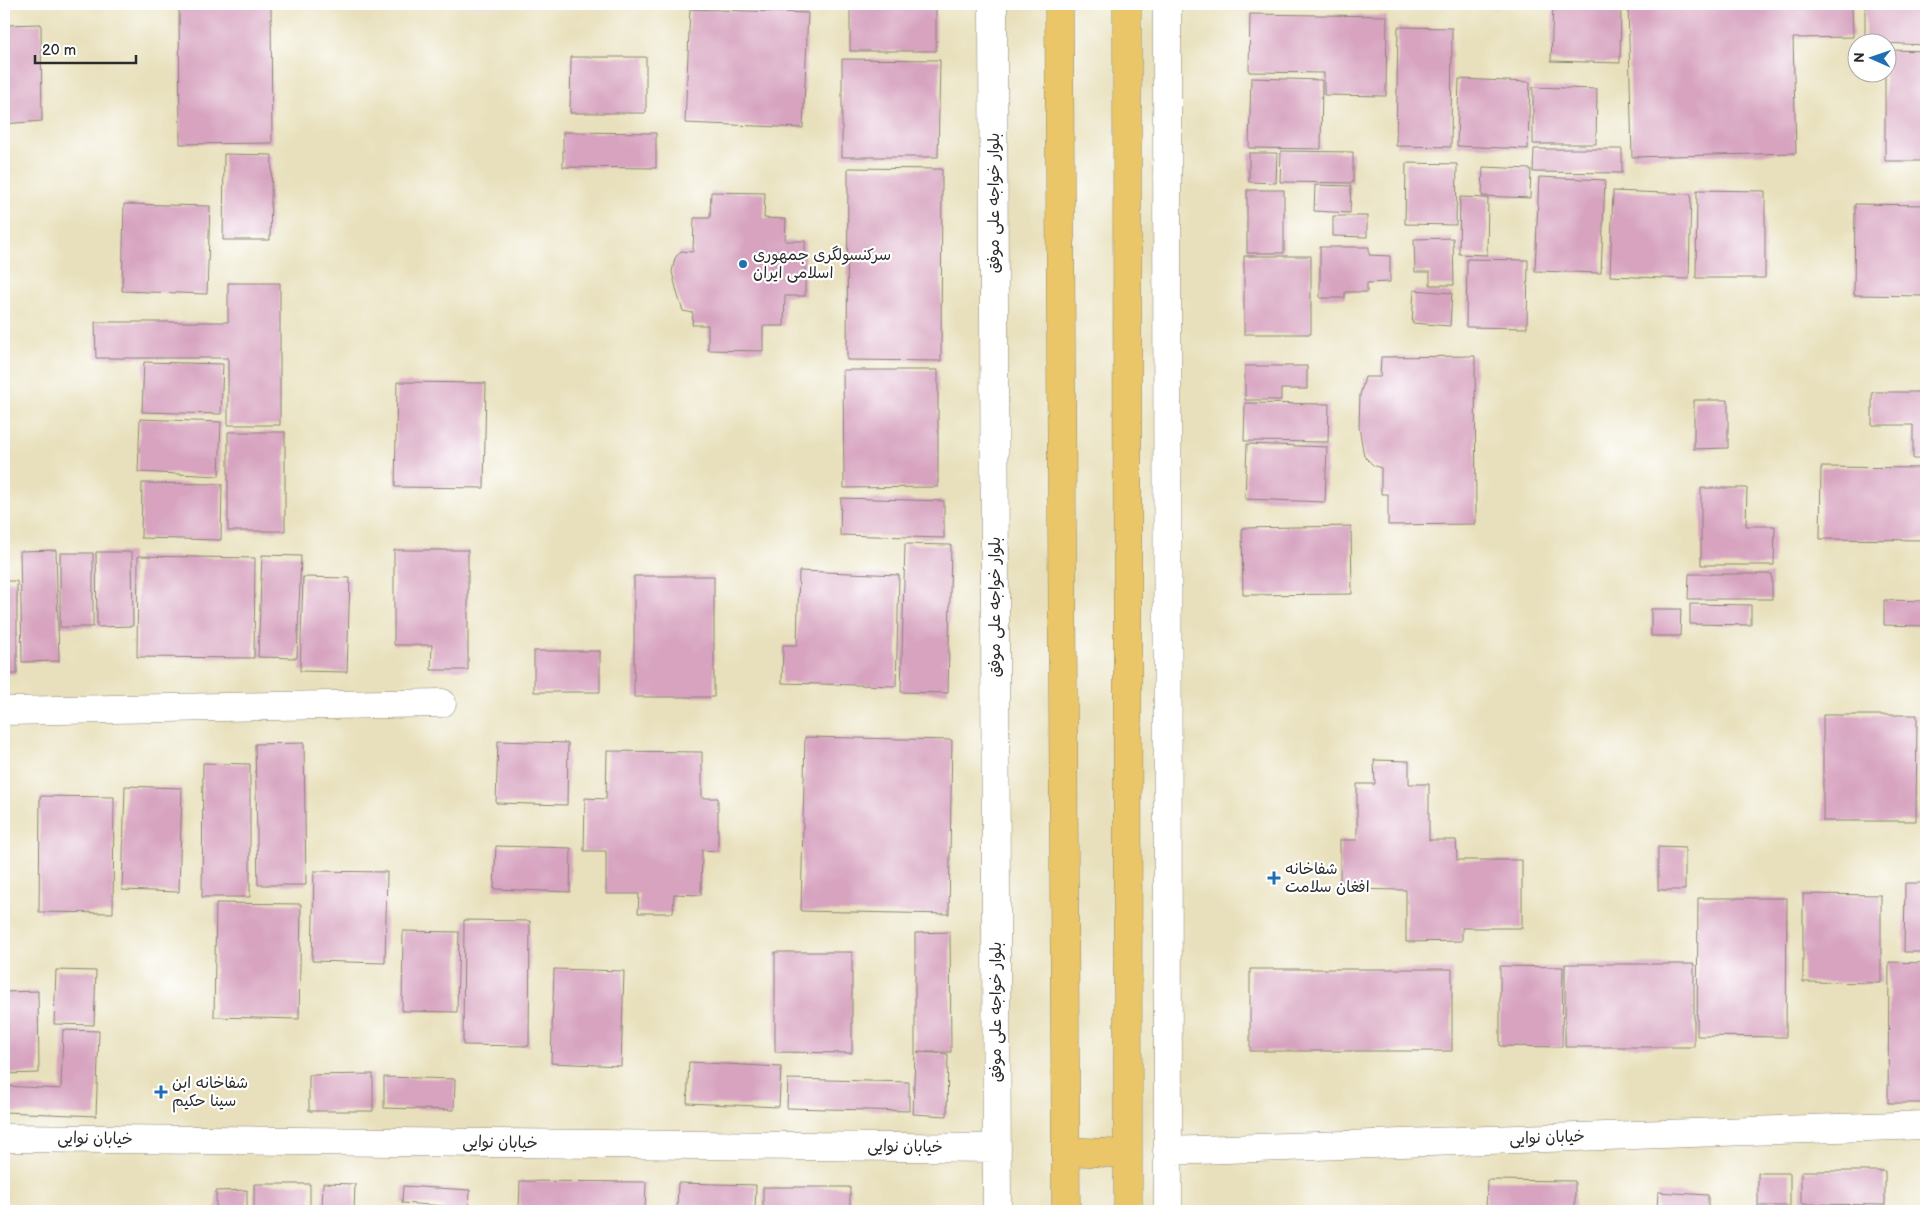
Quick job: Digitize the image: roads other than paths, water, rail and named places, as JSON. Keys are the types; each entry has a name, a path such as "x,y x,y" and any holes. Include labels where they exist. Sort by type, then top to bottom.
{"highway":[{"path":"1058,4 1066,1211"},
{"path":"1127,4 1128,1211"},
{"path":"1066,1151 1128,1154"}],"street":[{"name":"بلوار خواجه علی موفق","path":"993,4 997,1211"},
{"path":"1167,4 1168,1211"},
{"path":"4,711 442,703"},
{"name":"خیابان نوایی","path":"1168,1151 1926,1125"},
{"name":"خیابان نوایی","path":"4,1138 997,1148"}],"place":[{"name":"سرکنسولگری جمهوری اسلامی ایران","path":"743,264"},
{"name":"شفاخانه افغان سلامت","path":"1274,878"},
{"name":"شفاخانه ابن سینا حکیم","path":"161,1092"}]}
